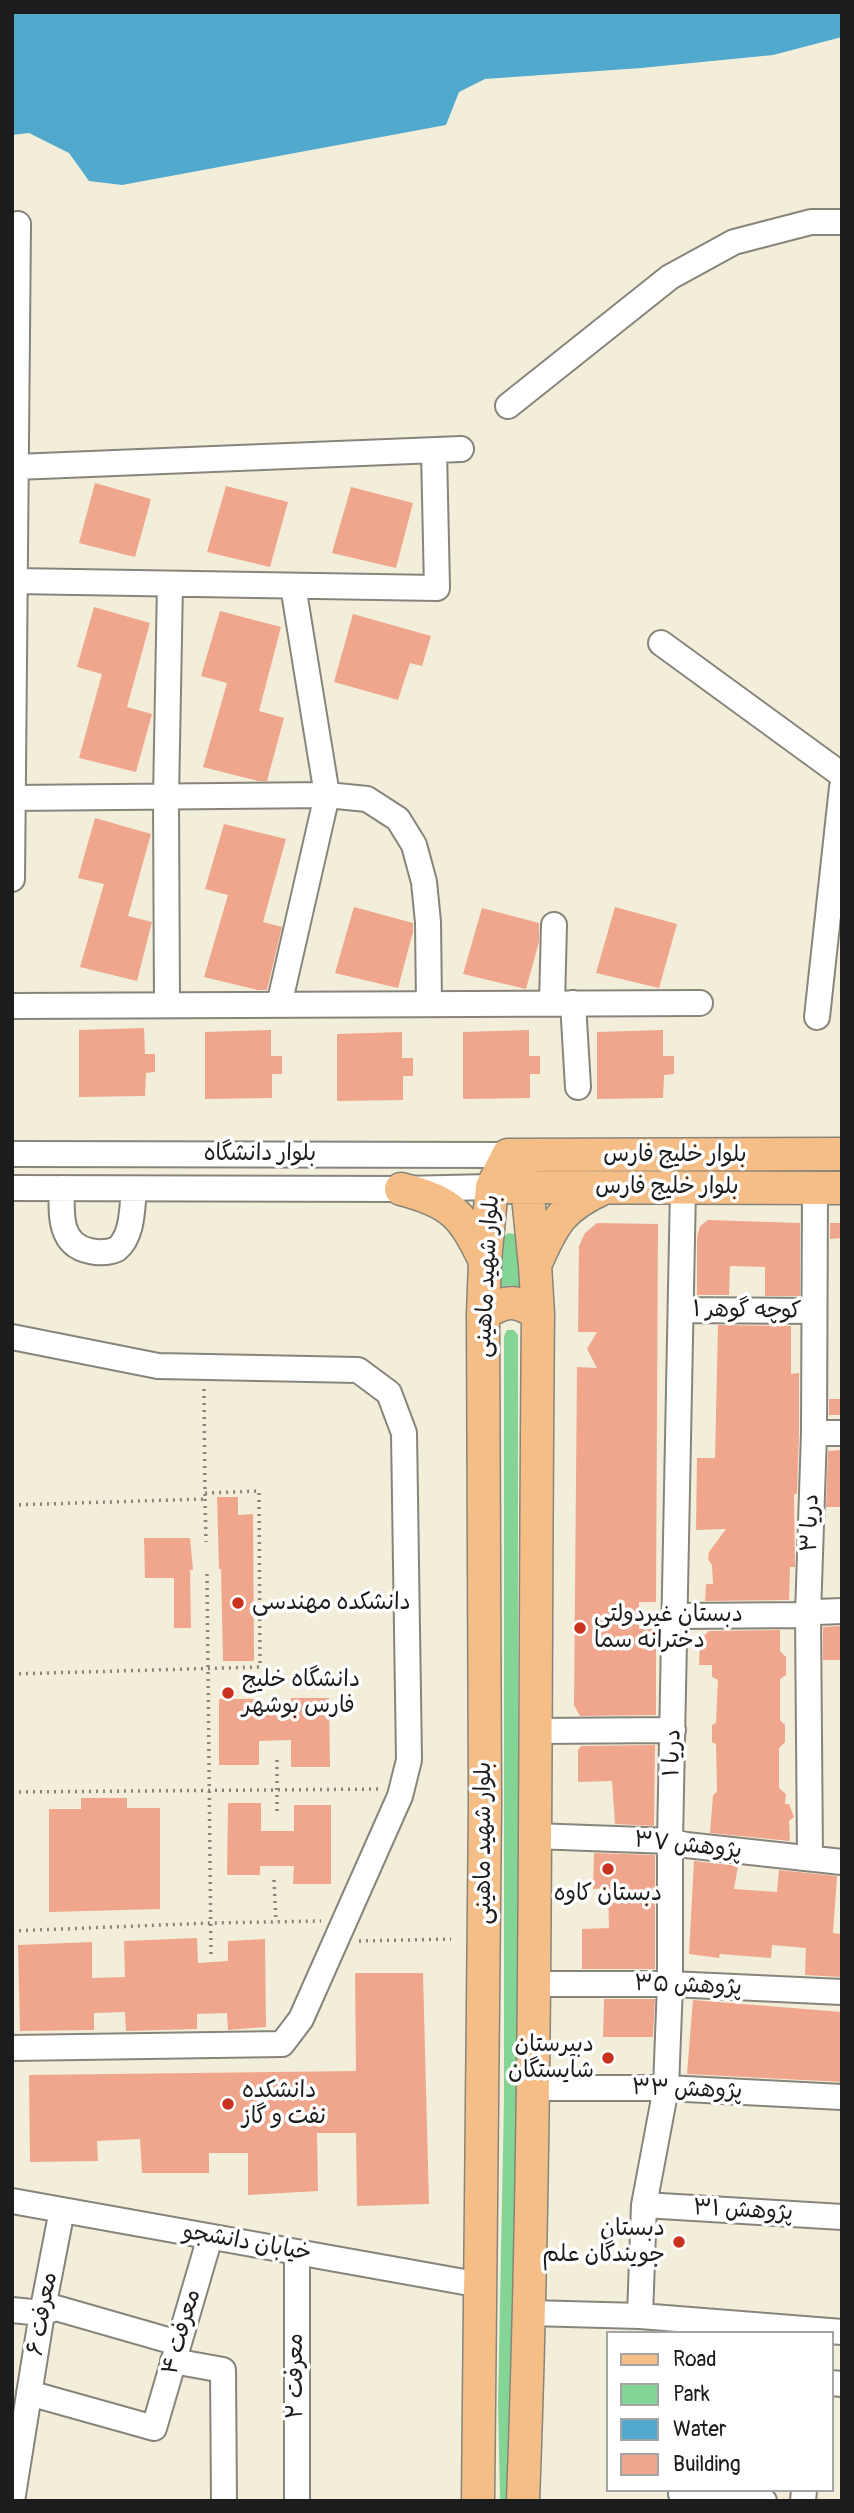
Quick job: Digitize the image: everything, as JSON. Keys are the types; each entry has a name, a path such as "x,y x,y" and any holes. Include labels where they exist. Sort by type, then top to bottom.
{"main road":[{"name":"بلوار خلیج ‌فارس","path":"508,1155 842,1154"},
{"name":"بلوار شهید ماهینی","path":"478,2501 485,1819 485,1261 492,1186 508,1155"},
{"name":"بلوار شهید ماهینی","path":"508,1155 527,1187 536,1265 538,1314 533,2088 530,2313 523,2501"},
{"name":"بلوار خلیج‌ فارس","path":"492,1186 828,1188"},
{"path":"536,1265 549,1234 564,1212 584,1197 605,1187"},
{"path":"401,1189 430,1196 451,1208 470,1231 485,1261"},
{"path":"484,1314 510,1302 523,1304 538,1314"}],"street":[{"path":"508,406 670,277 734,242 811,222 842,222"},
{"path":"12,879 18,224"},
{"path":"16,467 461,449"},
{"path":"15,581 437,588 434,451"},
{"path":"167,1005 166,797 170,584"},
{"path":"279,1005 327,795 293,586"},
{"path":"661,643 842,775"},
{"path":"817,1017 842,787"},
{"path":"13,797 327,795 367,799 398,819 414,845 424,882 428,922 429,1004"},
{"path":"554,925 562,1003 578,1087"},
{"path":"12,1006 700,1003"},
{"path":"12,1140 13,1154"},
{"name":"بلوار دانشگاه","path":"13,1154 508,1155"},
{"name":"بلوار دانشگاه","path":"12,1188 401,1189 492,1186"},
{"path":"62,1188 62,1217 67,1237 76,1247 98,1253 117,1250 124,1241 131,1221 134,1189"},
{"name":"دریا ۱","path":"640,2316 644,2204 666,2088 670,1984 670,1841 683,1188"},
{"name":"دریا ۳","path":"810,1858 808,1615 814,1433 814,1311 828,1188"},
{"name":"کوچه گوهر ۱","path":"681,1310 814,1311"},
{"path":"12,1337 158,1366 358,1370 389,1393 404,1433 409,1760 401,1788 301,2019 282,2044 12,2049"},
{"path":"814,1433 842,1433"},
{"path":"676,1616 808,1615 842,1611"},
{"path":"535,1731 673,1730"},
{"name":"پژوهش ۳۷","path":"534,1836 670,1841 842,1862"},
{"name":"پژوهش ۳۵","path":"533,1984 670,1984 842,1992"},
{"name":"پژوهش ۳۳","path":"533,2088 666,2088 842,2097"},
{"name":"خیابان دانشجو","path":"12,2201 481,2285"},
{"name":"پژوهش ۳۱","path":"644,2204 842,2217"},
{"name":"معرفت ۶","path":"12,2501 42,2313 62,2210"},
{"name":"معرفت ۴","path":"29,2393 154,2428 209,2236"},
{"name":"معرفت ۲","path":"297,2252 297,2501"},
{"path":"12,2311 42,2313 56,2308 223,2370 224,2501"},
{"path":"530,2313 640,2316 699,2327 809,2331"},
{"path":"681,2495 764,2501"}],"path":[{"path":"204,1367 206,1542"},
{"path":"12,1505 259,1491 260,1667 12,1674"},
{"path":"207,1574 211,1956"},
{"path":"276,1760 277,1816"},
{"path":"12,1792 401,1788"},
{"path":"274,1880 276,1922"},
{"path":"12,1931 276,1922 340,1931 451,1939"}],"green space":[{"path":"508,1233 515,1234 519,1247 520,1288 511,1285 502,1287 499,1277 502,1239"},
{"path":"507,1330 514,1330 518,1335 518,2099 509,2501 500,2501 498,2404 504,2099 504,1336"}],"water":[{"path":"12,12 842,12 842,37 773,55 485,79 459,92 446,125 122,185 89,181 69,153 29,133 12,135"}],"building":[{"path":"95,483 151,499 135,557 79,543"},
{"path":"226,486 288,502 270,567 207,552"},
{"path":"351,487 413,503 396,568 332,553"},
{"path":"94,607 150,623 127,707 152,714 136,772 79,758 102,674 77,667"},
{"path":"220,611 281,627 259,711 284,718 267,781 203,767 227,683 201,676"},
{"path":"353,614 431,636 422,666 410,663 398,700 334,682"},
{"path":"95,818 151,834 128,916 152,922 137,981 80,967 104,884 78,878"},
{"path":"224,824 286,839 263,922 282,927 267,990 204,977 228,895 205,889"},
{"path":"354,907 413,923 398,988 335,973"},
{"path":"615,907 677,924 659,988 596,973"},
{"path":"482,908 539,923 539,942 526,989 463,974"},
{"path":"144,1028 145,1054 155,1054 155,1072 146,1073 145,1096 79,1097 79,1030"},
{"path":"271,1030 271,1056 282,1056 282,1074 272,1074 272,1098 205,1099 205,1032"},
{"path":"529,1030 529,1056 540,1056 540,1074 530,1074 530,1098 463,1099 463,1032"},
{"path":"663,1030 663,1056 674,1056 674,1074 664,1075 663,1098 597,1099 597,1032"},
{"path":"402,1032 402,1058 413,1058 413,1076 403,1076 403,1100 337,1101 337,1034"},
{"path":"708,1220 800,1223 800,1296 765,1296 765,1267 730,1266 729,1295 697,1295 697,1237 700,1226"},
{"path":"597,1223 658,1224 656,1602 639,1602 639,1629 656,1629 656,1715 580,1716 574,1705 577,1367 597,1368 587,1349 597,1332 578,1332 579,1246 585,1233"},
{"path":"830,1223 842,1223 842,1238 830,1239"},
{"path":"718,1325 791,1326 791,1374 799,1373 799,1433 797,1494 794,1494 795,1567 790,1567 789,1600 705,1601 706,1584 713,1584 709,1552 726,1529 696,1530 697,1458 715,1458"},
{"path":"829,1399 842,1399 842,1415 829,1415"},
{"path":"842,1450 842,1507 826,1507 828,1451"},
{"name":"دانشکده مهندسی","path":"217,1497 238,1497 238,1515 253,1514 254,1661 223,1661"},
{"path":"144,1538 190,1538 193,1570 190,1570 191,1628 174,1628 174,1578 145,1578"},
{"path":"842,1626 842,1660 823,1660 823,1627"},
{"path":"780,1630 780,1651 786,1657 786,1675 780,1679 780,1720 785,1725 785,1742 779,1748 779,1788 786,1794 785,1804 789,1804 794,1817 789,1821 790,1841 710,1833 713,1795 717,1792 716,1744 712,1742 712,1725 716,1723 718,1680 712,1677 712,1665 699,1665 700,1639 709,1631"},
{"path":"291,1698 329,1698 330,1767 291,1767 291,1740 259,1741 259,1765 219,1765 219,1699 259,1699 259,1708 291,1708"},
{"path":"655,1745 654,1826 615,1824 612,1781 578,1782 578,1750 581,1746"},
{"path":"81,1798 127,1798 127,1808 160,1808 160,1909 49,1912 49,1809 81,1809"},
{"path":"228,1803 261,1803 261,1831 294,1831 294,1805 331,1805 331,1884 293,1884 294,1866 260,1866 260,1875 227,1875"},
{"path":"594,1853 655,1855 655,1969 582,1969 582,1929 609,1928 608,1888 593,1889"},
{"path":"694,1861 738,1866 734,1889 777,1892 779,1870 837,1876 833,1933 842,1934 842,1977 805,1975 806,1948 772,1945 771,1958 720,1954 719,1958 689,1954"},
{"path":"197,1938 198,1963 228,1961 228,1941 265,1939 266,2027 228,2030 227,2013 197,2014 197,2029 126,2031 125,2012 94,2013 94,2030 20,2031 18,1945 92,1942 92,1978 125,1977 124,1941"},
{"name":"دانشکده نفت و گاز","path":"355,1973 423,1973 429,2204 357,2206 356,2133 317,2133 318,2191 248,2195 248,2153 209,2153 209,2173 142,2173 140,2139 97,2141 98,2161 30,2162 29,2075 356,2071"},
{"path":"604,1999 655,1999 653,2037 603,2037"},
{"path":"693,2000 842,2012 842,2082 687,2074"}],"place":[{"name":"دانشکده مهندسی","path":"238,1603"},
{"name":"دبستان غیردولتی دخترانه سما","path":"580,1628"},
{"name":"دانشگاه خلیج فارس بوشهر","path":"228,1693"},
{"name":"دبستان کاوه","path":"608,1869"},
{"name":"دبیرستان شایستگان","path":"608,2058"},
{"name":"دانشکده نفت و گاز","path":"228,2104"},
{"name":"دبستان جویندگان علم","path":"679,2242"}]}
